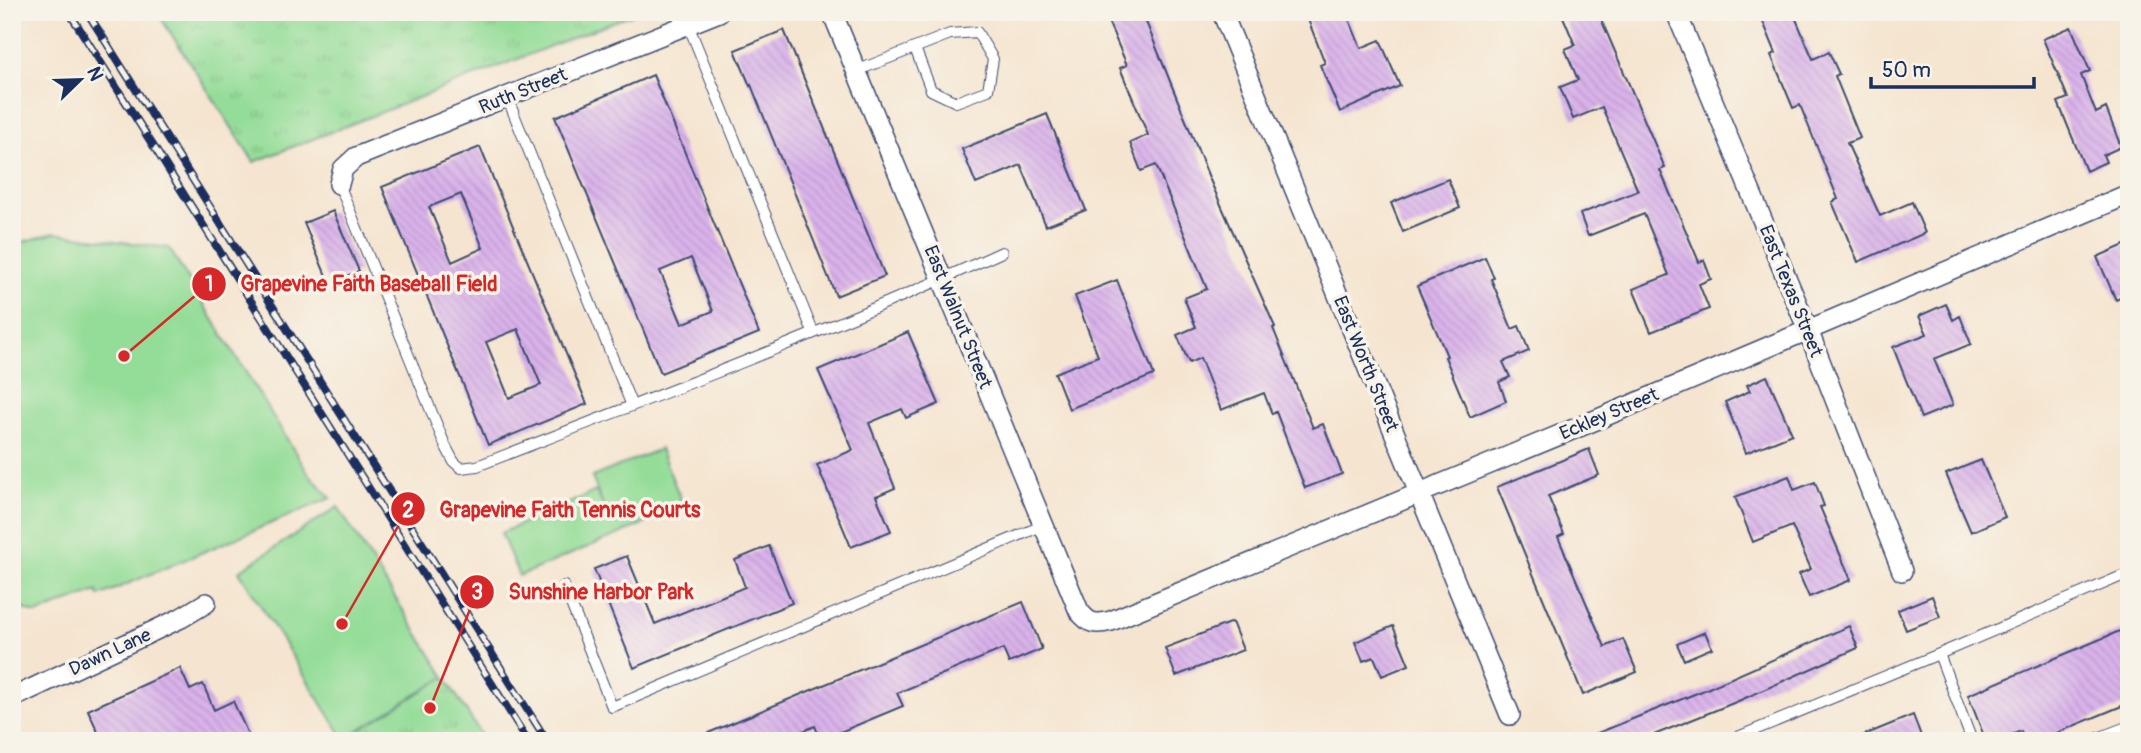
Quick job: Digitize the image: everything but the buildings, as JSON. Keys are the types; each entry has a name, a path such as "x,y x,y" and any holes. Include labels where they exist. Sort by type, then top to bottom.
{"street":[{"name":"Ruth Street","path":"338,184 343,169 356,156 507,97 686,19 719,12"},
{"name":"East Walnut Street","path":"832,12 1079,611 1087,621"},
{"name":"East Worth Street","path":"1222,12 1510,715"},
{"name":"East Texas Street","path":"1676,12 1808,330 1902,571"},
{"name":"Eckley Street","path":"1087,621 1096,625 1111,621 1603,417 2129,194"},
{"name":"Dawn Lane","path":"13,695 181,618 206,603"}],"lane":[{"path":"686,19 813,332"},
{"path":"856,71 950,34 977,32 993,59 988,90 956,102 932,90 915,48"},
{"path":"507,97 632,406"},
{"path":"338,184 445,445 461,468 477,466 632,406 1002,252"},
{"path":"564,586 612,707 1044,525"},
{"path":"1728,741 2129,573"},
{"path":"1939,654 1972,741"},
{"path":"2090,741 2129,726"}],"green space":[{"path":"157,12 638,12 254,162"},
{"path":"54,233 169,248 308,473 331,498 99,596 97,591 36,614 12,604 12,245"},
{"path":"660,449 684,507 519,576 501,533 596,491 604,507 592,477"},
{"path":"338,507 445,677 344,739 239,571"},
{"path":"445,677 485,741 342,741 344,739"}],"railway":[{"path":"69,12 528,741"},
{"path":"87,12 547,741"}],"place":[{"name":"Grapevine Faith Baseball Field","path":"124,356"},
{"name":"Grapevine Faith Tennis Courts","path":"342,624"},
{"name":"Sunshine Harbor Park","path":"430,708"}]}
